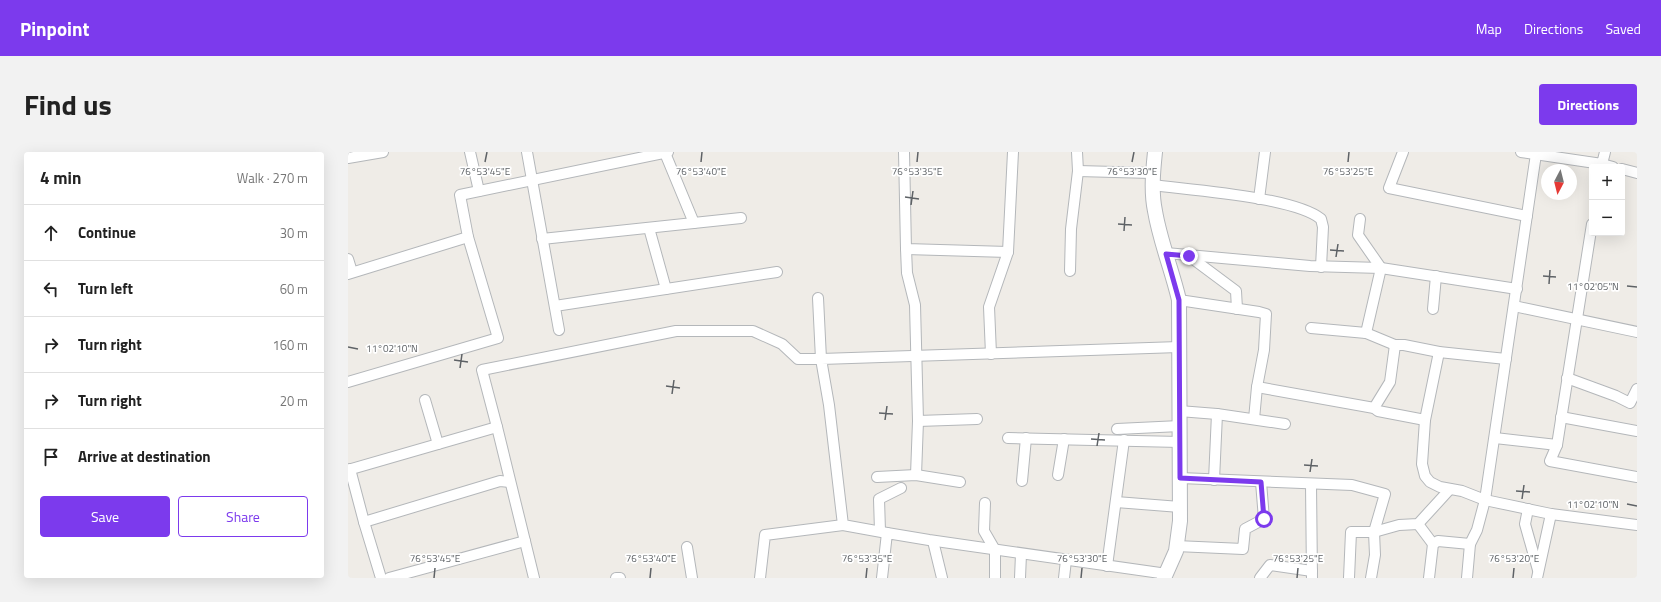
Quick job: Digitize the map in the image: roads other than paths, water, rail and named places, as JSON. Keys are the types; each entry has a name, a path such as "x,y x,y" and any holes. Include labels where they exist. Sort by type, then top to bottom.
{"main road":[{"path":"1155,152 1153,179 1154,210 1179,300 1180,520 1176,546 1166,576"}],"street":[{"path":"348,158 383,152"},
{"path":"470,152 479,191"},
{"path":"527,152 559,330"},
{"path":"348,382 498,338 468,237 460,195 667,152 694,223"},
{"path":"904,152 907,273 915,305 918,421 916,475"},
{"path":"991,354 989,307 1008,252 1013,152"},
{"path":"1070,271 1071,229 1078,171 1077,152"},
{"path":"1259,199 1265,152"},
{"path":"1403,152 1389,188 1527,216"},
{"path":"1521,152 1591,164"},
{"path":"1602,164 1605,152"},
{"path":"1467,578 1470,544 1477,530 1485,500 1536,154"},
{"path":"1625,170 1637,173"},
{"path":"1078,171 1153,179 1306,209 1321,219 1323,227 1321,266"},
{"path":"542,239 741,218"},
{"path":"1360,219 1358,234 1381,268 1366,333"},
{"path":"650,228 666,289"},
{"path":"1590,236 1557,445 1550,461 1637,477"},
{"path":"348,260 350,273 468,237"},
{"path":"906,249 1008,252"},
{"path":"1166,254 1321,266 1381,268 1516,289"},
{"path":"1189,256 1236,291 1237,309"},
{"path":"555,306 777,272"},
{"path":"1433,309 1436,276"},
{"path":"818,298 821,359 829,405 843,525"},
{"path":"1179,300 1266,314 1264,350 1254,419"},
{"path":"1514,306 1637,332"},
{"path":"1311,328 1366,333 1395,345 1404,345 1439,352 1506,359"},
{"path":"534,578 482,370 676,331 753,331 782,344 798,359 1179,347"},
{"path":"1374,408 1390,382 1395,345"},
{"path":"1439,352 1425,420 1422,464 1425,476 1430,482 1440,487 1462,491 1485,500 1551,514 1637,526"},
{"path":"1567,378 1616,396 1630,403 1637,389"},
{"path":"1258,386 1374,408 1378,411 1425,420"},
{"path":"425,400 438,444"},
{"path":"1179,411 1217,414 1285,424"},
{"path":"1214,480 1217,414"},
{"path":"1561,417 1637,431"},
{"path":"918,421 977,419"},
{"path":"1117,429 1180,426"},
{"path":"381,578 349,469 497,427"},
{"path":"1008,438 1180,442"},
{"path":"1022,481 1026,438"},
{"path":"1495,438 1557,445"},
{"path":"1058,475 1064,439"},
{"path":"1108,566 1124,440"},
{"path":"877,477 916,475 960,482"},
{"path":"1180,478 1352,485 1385,494 1374,532 1375,555 1371,578"},
{"path":"364,522 500,481 510,482"},
{"path":"1176,546 1243,549 1245,529 1264,519 1261,482"},
{"path":"1260,578 1270,565 1312,574 1311,484"},
{"path":"882,578 884,532 879,498 901,488"},
{"path":"1349,578 1351,532 1374,532 1399,525 1418,524 1450,489"},
{"path":"1116,502 1180,507"},
{"path":"985,503 984,531 995,550 995,578"},
{"path":"1528,509 1525,524 1538,575"},
{"path":"1538,575 1551,514"},
{"path":"1418,524 1433,544 1429,578"},
{"path":"760,578 765,535 843,525 933,541 1108,566 1166,576"},
{"path":"389,578 525,540"},
{"path":"933,541 942,578"},
{"path":"1433,544 1438,541 1470,544"},
{"path":"687,547 692,578"},
{"path":"1020,578 1021,554"},
{"path":"1064,578 1066,560"}]}
